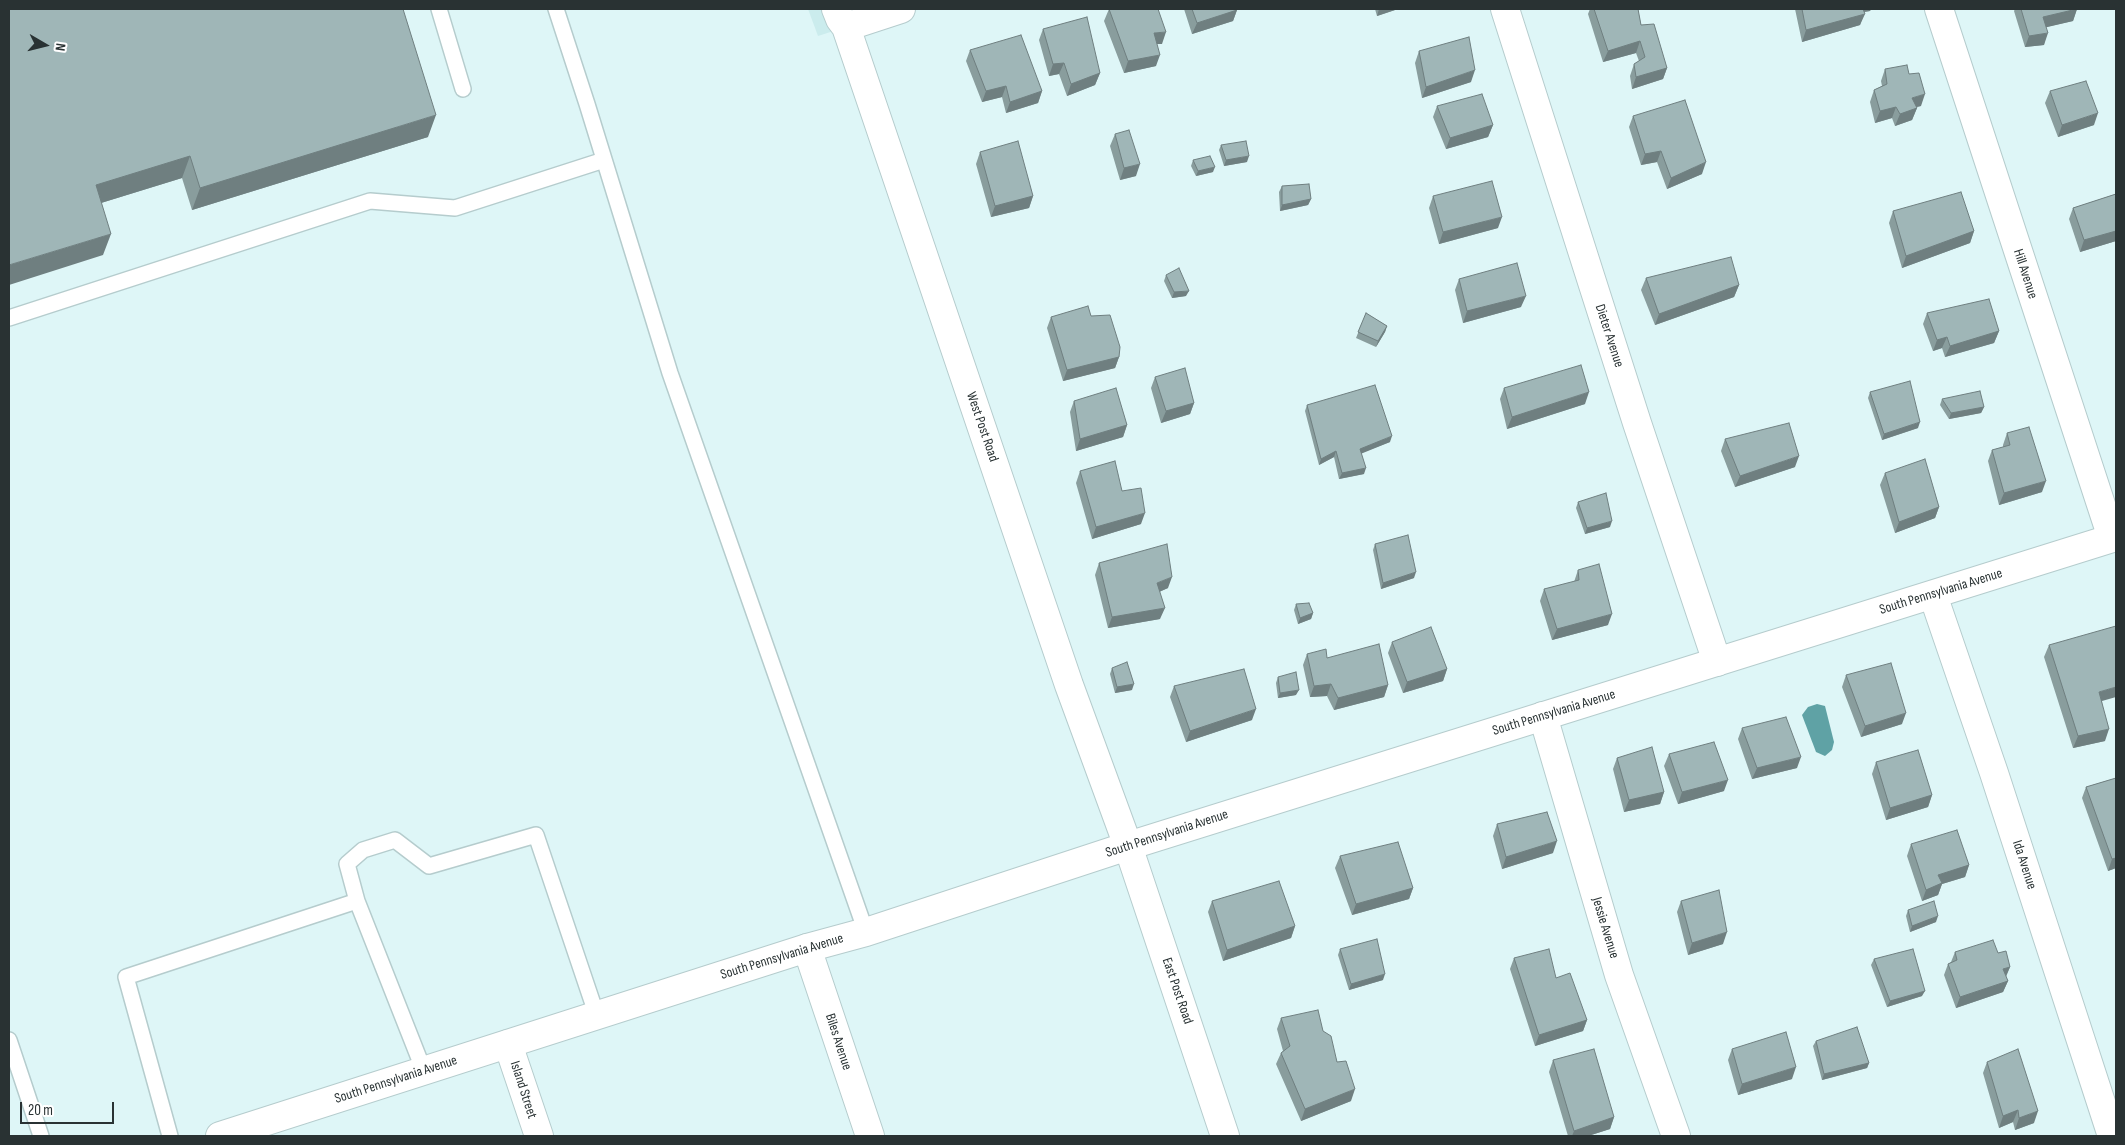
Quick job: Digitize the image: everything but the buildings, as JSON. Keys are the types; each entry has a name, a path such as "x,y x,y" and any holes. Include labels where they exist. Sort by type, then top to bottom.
{"street":[{"path":"841,18 901,9"},
{"name":"Dieter Avenue","path":"1506,9 1637,423 1717,662"},
{"name":"Hill Avenue","path":"1939,9 2114,538"},
{"name":"West Post Road","path":"841,18 1066,676 1128,846"},
{"name":"South Pennsylvania Avenue","path":"220,1136 807,948 866,932 1128,846 2114,538"},
{"name":"Ida Avenue","path":"1933,594 1994,773 2112,1136"},
{"name":"Jessie Avenue","path":"1543,716 1619,975 1676,1136"},
{"name":"East Post Road","path":"1128,846 1225,1136"},
{"name":"Biles Avenue","path":"807,948 870,1136"},
{"name":"Island Street","path":"508,1044 538,1136"}],"lane":[{"path":"439,9 463,89"},
{"path":"556,9 670,373 866,932"},
{"path":"9,318 370,201 455,208 604,160"},
{"path":"424,1071 357,901 347,864 363,850 395,840 429,866 536,835 597,1016"},
{"path":"170,1136 126,977 357,901"},
{"path":"9,1040 41,1136"}],"shaded area":[{"path":"808,9 902,9 818,36"}],"water":[{"path":"1817,704 1825,706 1834,742 1832,750 1825,756 1816,752 1802,715 1808,707"}]}
